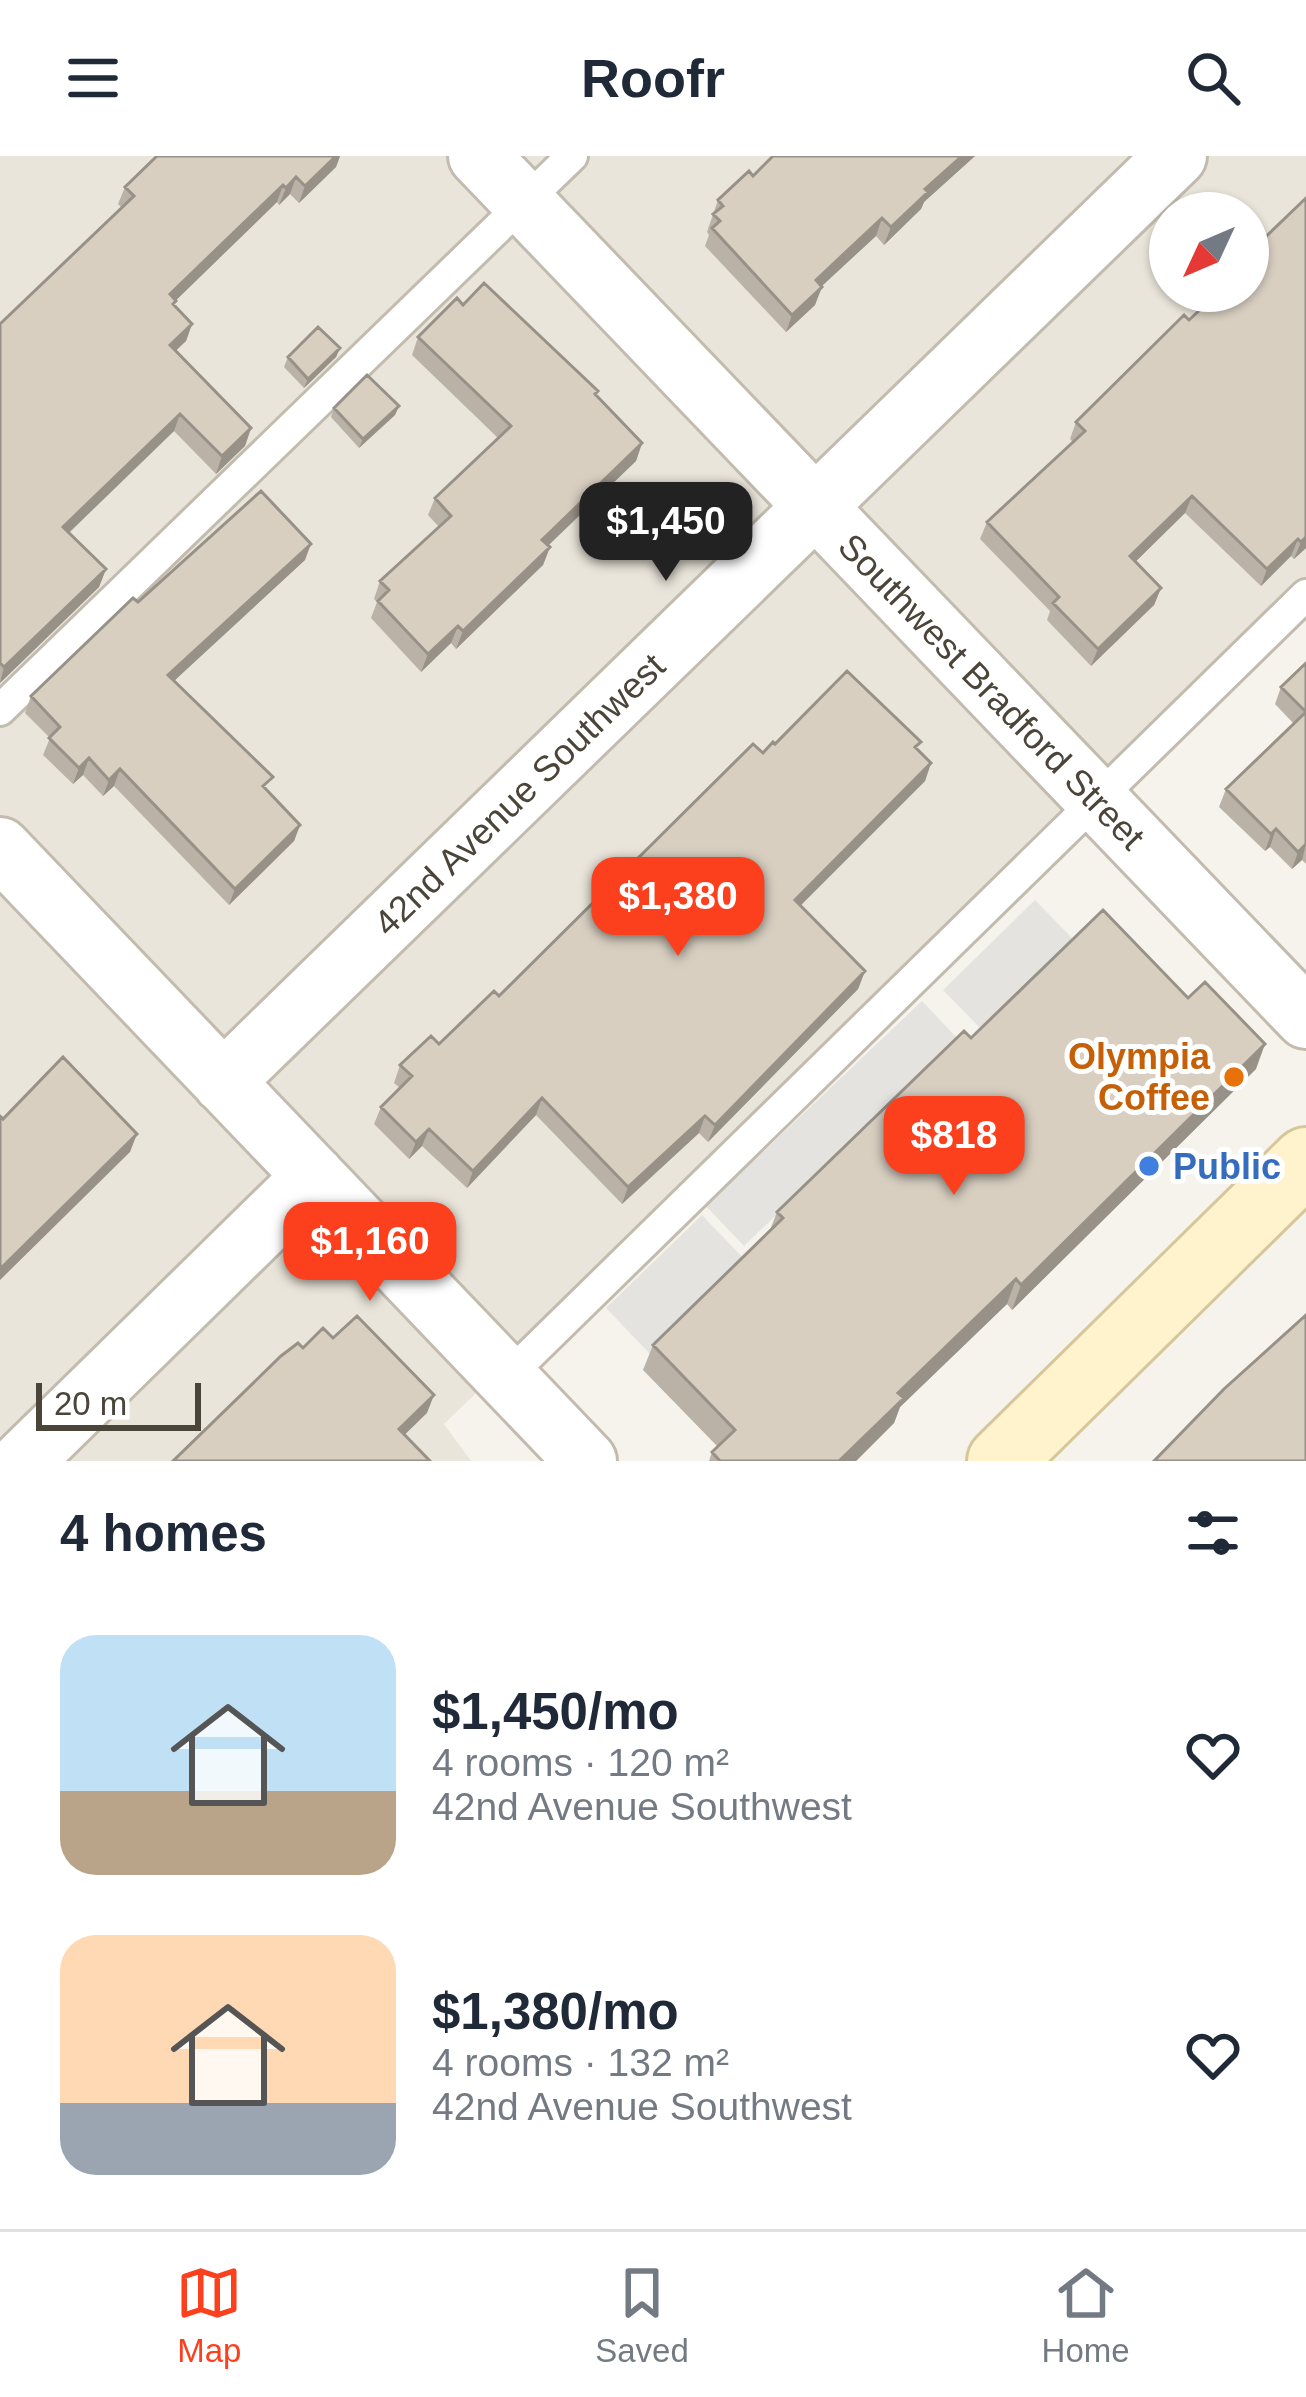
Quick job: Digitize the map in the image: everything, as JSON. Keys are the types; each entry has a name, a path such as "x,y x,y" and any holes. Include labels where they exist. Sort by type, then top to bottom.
{"main road":[{"path":"1001,1461 1306,1161"}],"street":[{"name":"Southwest Bradford Street","path":"479,156 1306,1018"},
{"name":"42nd Avenue Southwest","path":"223,1082 1176,156"},
{"path":"0,848 586,1461"},
{"path":"23,1461 314,1176"}],"lane":[{"path":"0,710 572,156"},
{"path":"507,1377 1306,596"}],"shaded area":[{"path":"0,156 1306,156 1306,588 444,1424 471,1461 0,1461"},
{"path":"1035,900 1078,944 986,1034 943,990"},
{"path":"922,1001 959,1040 744,1246 706,1206"},
{"path":"702,1215 748,1263 652,1356 606,1308"}],"building":[{"path":"157,156 336,156 305,186 296,177 286,188 283,185 170,294 192,324 170,345 251,428 222,456 180,414 63,527 106,569 4,667 0,663 0,324 134,196 125,187"},
{"path":"773,156 962,156 891,227 882,218 816,280 822,287 792,315 712,228 720,221 713,214 723,206 718,200"},
{"path":"1306,198 1306,537 1267,569 1192,496 1130,556 1161,588 1098,649 1053,603 1059,597 987,522 1085,431 1076,422 1184,315 1189,320 1198,312 1269,312 1269,234"},
{"path":"484,283 598,391 595,394 642,443 542,540 550,547 463,631 458,626 428,654 378,601 389,590 380,581 451,516 435,498 511,426 418,337 457,298 463,305"},
{"path":"318,327 340,348 308,379 288,357"},
{"path":"367,375 399,406 363,439 334,408"},
{"path":"261,491 311,544 168,675 273,777 263,786 300,825 235,889 120,769 109,780 89,758 79,768 49,738 60,727 31,696 133,598 138,602"},
{"path":"1306,663 1306,712 1281,687"},
{"path":"847,671 921,742 915,747 931,763 795,900 865,971 715,1125 705,1116 628,1187 542,1098 473,1171 429,1129 416,1142 381,1107 412,1076 400,1065 431,1036 439,1044 494,991 499,996 753,744 763,753 775,744"},
{"path":"1306,712 1306,844 1298,852 1276,829 1271,834 1226,789"},
{"path":"1103,910 1188,998 1205,982 1265,1044 1021,1285 1016,1279 898,1393 904,1398 839,1461 720,1461 712,1452 735,1430 653,1345 783,1218 777,1212 964,1031 971,1038"},
{"path":"63,1057 137,1134 0,1269 0,1116 3,1119"},
{"path":"1306,1315 1306,1461 1154,1461 1224,1389"},
{"path":"357,1316 434,1395 399,1429 430,1461 173,1461 281,1356 298,1343 303,1348 323,1328 333,1338"}],"place":[{"name":"Olympia Coffee","path":"1234,1077"},
{"name":"Public","path":"1149,1166"}]}
